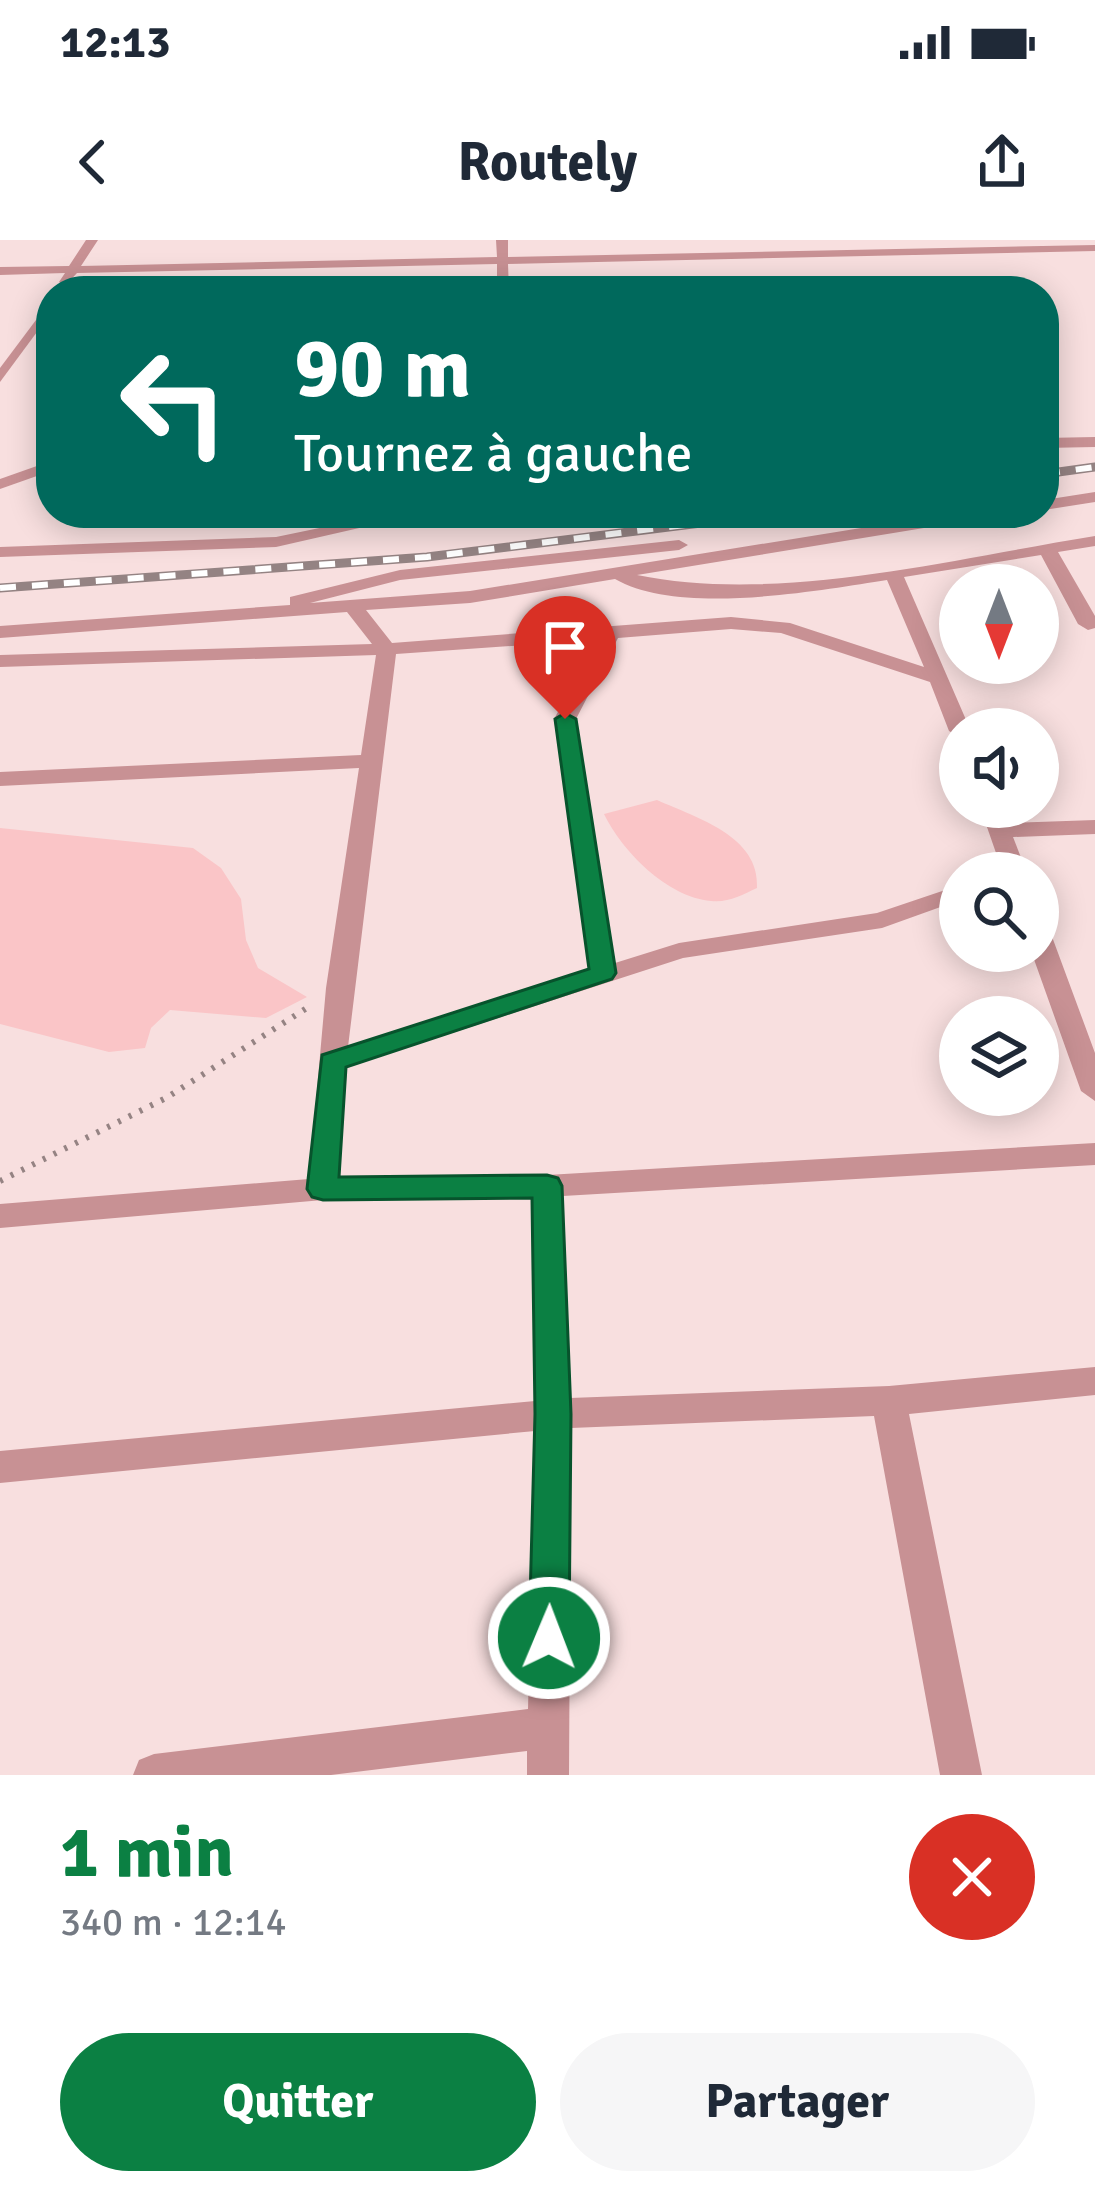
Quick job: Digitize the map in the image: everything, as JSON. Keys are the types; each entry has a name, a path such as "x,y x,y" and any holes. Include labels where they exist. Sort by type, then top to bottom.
{"street":[{"path":"69,276 92,240"},
{"path":"502,240 502,276"},
{"path":"0,271 195,273 309,259 389,270 500,260 1095,248"},
{"path":"673,256 674,276"},
{"path":"0,378 36,330"},
{"path":"1059,444 1095,442"},
{"path":"8,483 36,472"},
{"path":"1059,503 1095,497"},
{"path":"0,552 276,542 344,528"},
{"path":"0,632 470,597 878,528"},
{"path":"244,616 400,575 779,533 857,531"},
{"path":"606,574 687,591 781,591 1095,541"},
{"path":"1047,549 1093,628"},
{"path":"892,573 939,678"},
{"path":"323,1189 339,988 387,649 353,608"},
{"path":"0,661 387,649 731,623 783,627 939,678"},
{"path":"603,973 565,719 611,633"},
{"path":"0,779 371,760"},
{"path":"1059,824 1095,827"},
{"path":"332,1061 679,951 882,920 939,900"},
{"path":"1052,972 1095,1091"},
{"path":"0,1216 323,1189 547,1186 1095,1154"},
{"path":"547,1186 553,1414 548,1775"},
{"path":"0,1467 553,1414 889,1401 1095,1381"},
{"path":"889,1401 961,1775"},
{"path":"154,1775 548,1728"}],"path":[{"path":"0,1181 166,1098 339,988"}],"shaded area":[{"path":"657,800 707,822 737,842 755,870 757,888 729,900 711,901 678,891 648,870 622,843 604,814"},
{"path":"0,828 193,848 221,868 241,899 246,940 258,968 307,997 266,1018 170,1010 151,1028 145,1048 109,1052 0,1024"}],"railway":[{"path":"1059,472 1095,467"},
{"path":"0,588 427,557 660,528"}],"route":[{"path":"549,1638 553,1414 547,1186 323,1189 332,1061 603,973 565,719"}]}
